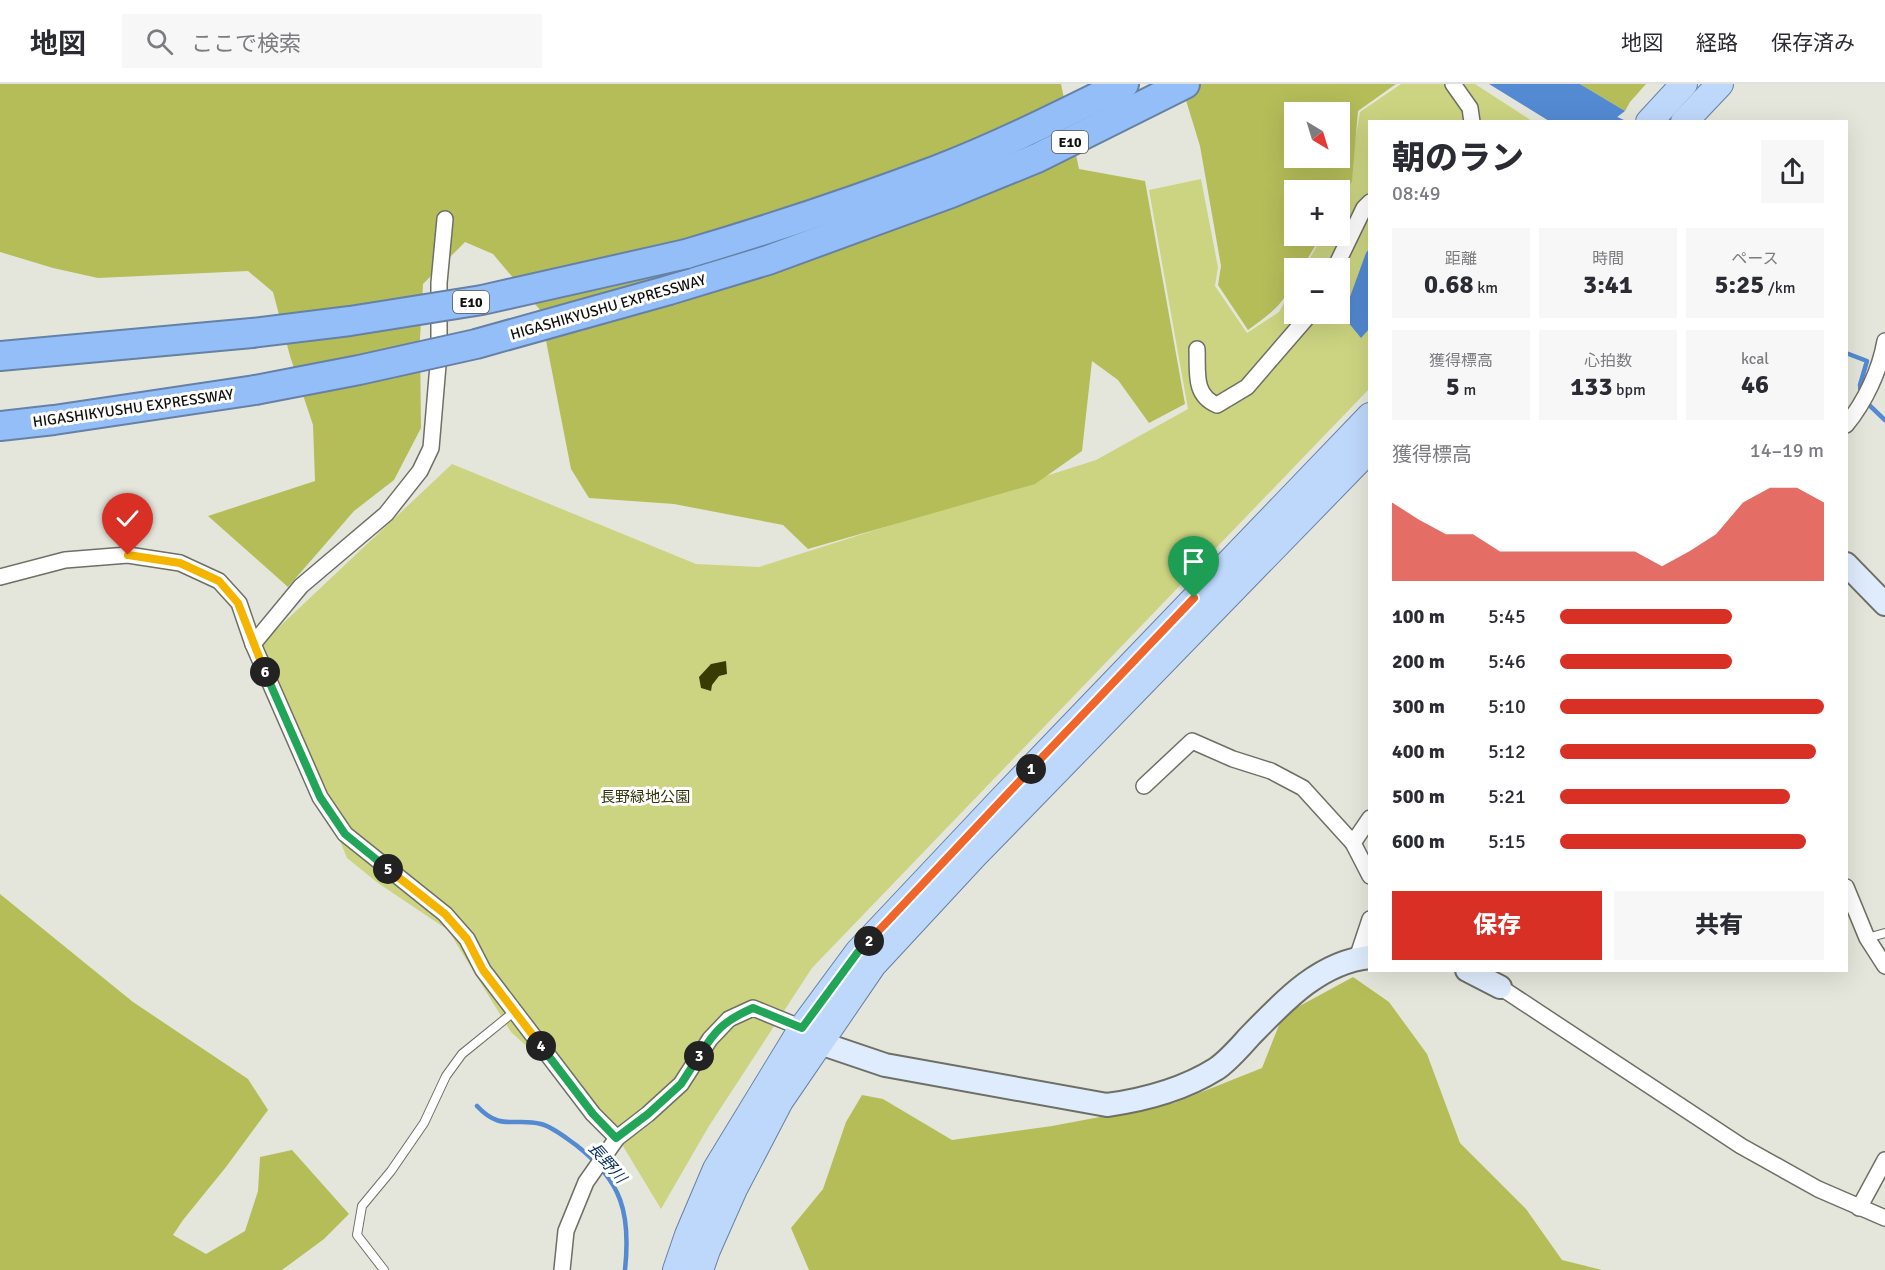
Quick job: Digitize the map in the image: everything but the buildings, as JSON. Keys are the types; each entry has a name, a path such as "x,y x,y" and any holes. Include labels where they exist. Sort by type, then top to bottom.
{"highway":[{"name":"HIGASHIKYUSHU EXPRESSWAY","path":"0,426 255,390 359,370 476,344 768,260 945,181 1013,138 1125,84"},
{"name":"HIGASHIKYUSHU EXPRESSWAY","path":"0,356 252,333 350,321 482,300 686,254 945,181 1037,158 1185,84"}],"main road":[{"path":"1651,120 1684,84"},
{"path":"1686,120 1720,84"},
{"path":"700,1270 734,1189 811,1036 858,952 1368,418"},
{"path":"676,1270 716,1169 811,1036 936,897 1367,461"}],"street":[{"path":"1453,84 1470,108 1472,120"},
{"path":"1340,258 1368,204"},
{"path":"253,644 301,586 386,514 420,471 431,448 439,353 439,284 445,219"},
{"path":"1197,349 1199,388 1206,401 1217,405 1247,387 1301,324"},
{"path":"1849,415 1881,361 1885,341"},
{"path":"0,577 65,560 128,555 180,563 219,581 238,603 253,644 320,797 345,834 445,914 467,939 483,970 514,1011 593,1114 616,1138"},
{"path":"1848,566 1885,604"},
{"path":"1144,786 1192,741 1233,759 1271,771 1303,788 1353,843 1368,872"},
{"path":"1353,843 1368,821"},
{"path":"1848,892 1867,938 1885,966"},
{"path":"562,1270 566,1231 574,1211 586,1182 616,1138 648,1114 681,1084 710,1039 729,1019 753,1008 811,1036 885,1065 1107,1106 1130,1102 1174,1088 1218,1068 1300,987 1321,973 1363,958 1368,930"},
{"path":"1471,972 1500,987 1741,1146 1818,1190 1885,1218"},
{"path":"1859,1209 1885,1160"}],"lane":[{"path":"1867,938 1885,933"},
{"path":"384,1270 357,1235 362,1206 391,1172 424,1123 446,1076 462,1054 514,1011"}],"green space":[{"path":"0,84 1061,84 1079,169 1145,181 1185,404 1149,423 1118,380 1092,361 1082,451 1035,484 808,549 783,525 674,504 589,498 571,469 540,310 493,254 465,242 423,284 420,339 421,428 394,480 354,511 288,587 208,516 315,481 313,425 290,356 273,292 248,271 98,278 53,268 0,252"},
{"path":"1181,84 1396,84 1358,111 1350,185 1350,180 1284,180 1284,246 1315,246 1308,258 1284,258 1284,298 1248,330 1218,285 1221,266 1200,146"},
{"name":"長野緑地公園","path":"1401,84 1475,84 1530,120 1368,120 1368,390 812,968 709,1126 661,1209 606,1118 511,1032 448,930 378,883 347,858 261,644 452,464 696,564 759,567 1096,460 1188,409 1149,190 1201,179 1218,267 1215,286 1247,333 1279,312 1284,303 1284,324 1350,324 1350,258 1310,258 1317,246 1350,246 1349,180 1360,112"},
{"path":"1580,84 1646,84 1625,111"},
{"path":"0,894 133,1002 248,1079 268,1110 173,1235 206,1254 245,1231 258,1191 260,1157 292,1150 349,1214 324,1239 282,1270 0,1270"},
{"path":"1353,977 1389,1002 1427,1054 1460,1143 1526,1209 1562,1260 1602,1270 809,1270 791,1228 823,1189 846,1122 862,1095 883,1099 952,1140 1052,1126 1174,1103 1262,1068 1283,1015"}],"water":[{"path":"1489,84 1580,84 1625,111 1613,120 1547,120"},
{"path":"1368,250 1368,330 1361,338 1350,324 1350,297"}],"waterway":[{"path":"1612,117 1619,120"},
{"path":"1848,354 1867,361 1860,385 1861,395"},
{"path":"1866,402 1885,420"},
{"name":"長野川","path":"477,1106 493,1119 508,1122 531,1122 550,1128 592,1158 613,1185 620,1200 626,1231 625,1270"}],"route":[{"path":"128,555 180,563 219,581 238,603 253,644 320,797 345,834 445,914 467,939 483,970 593,1114 616,1138 648,1114 681,1084 710,1039 729,1019 753,1008 802,1028 858,952 1194,598"}]}
